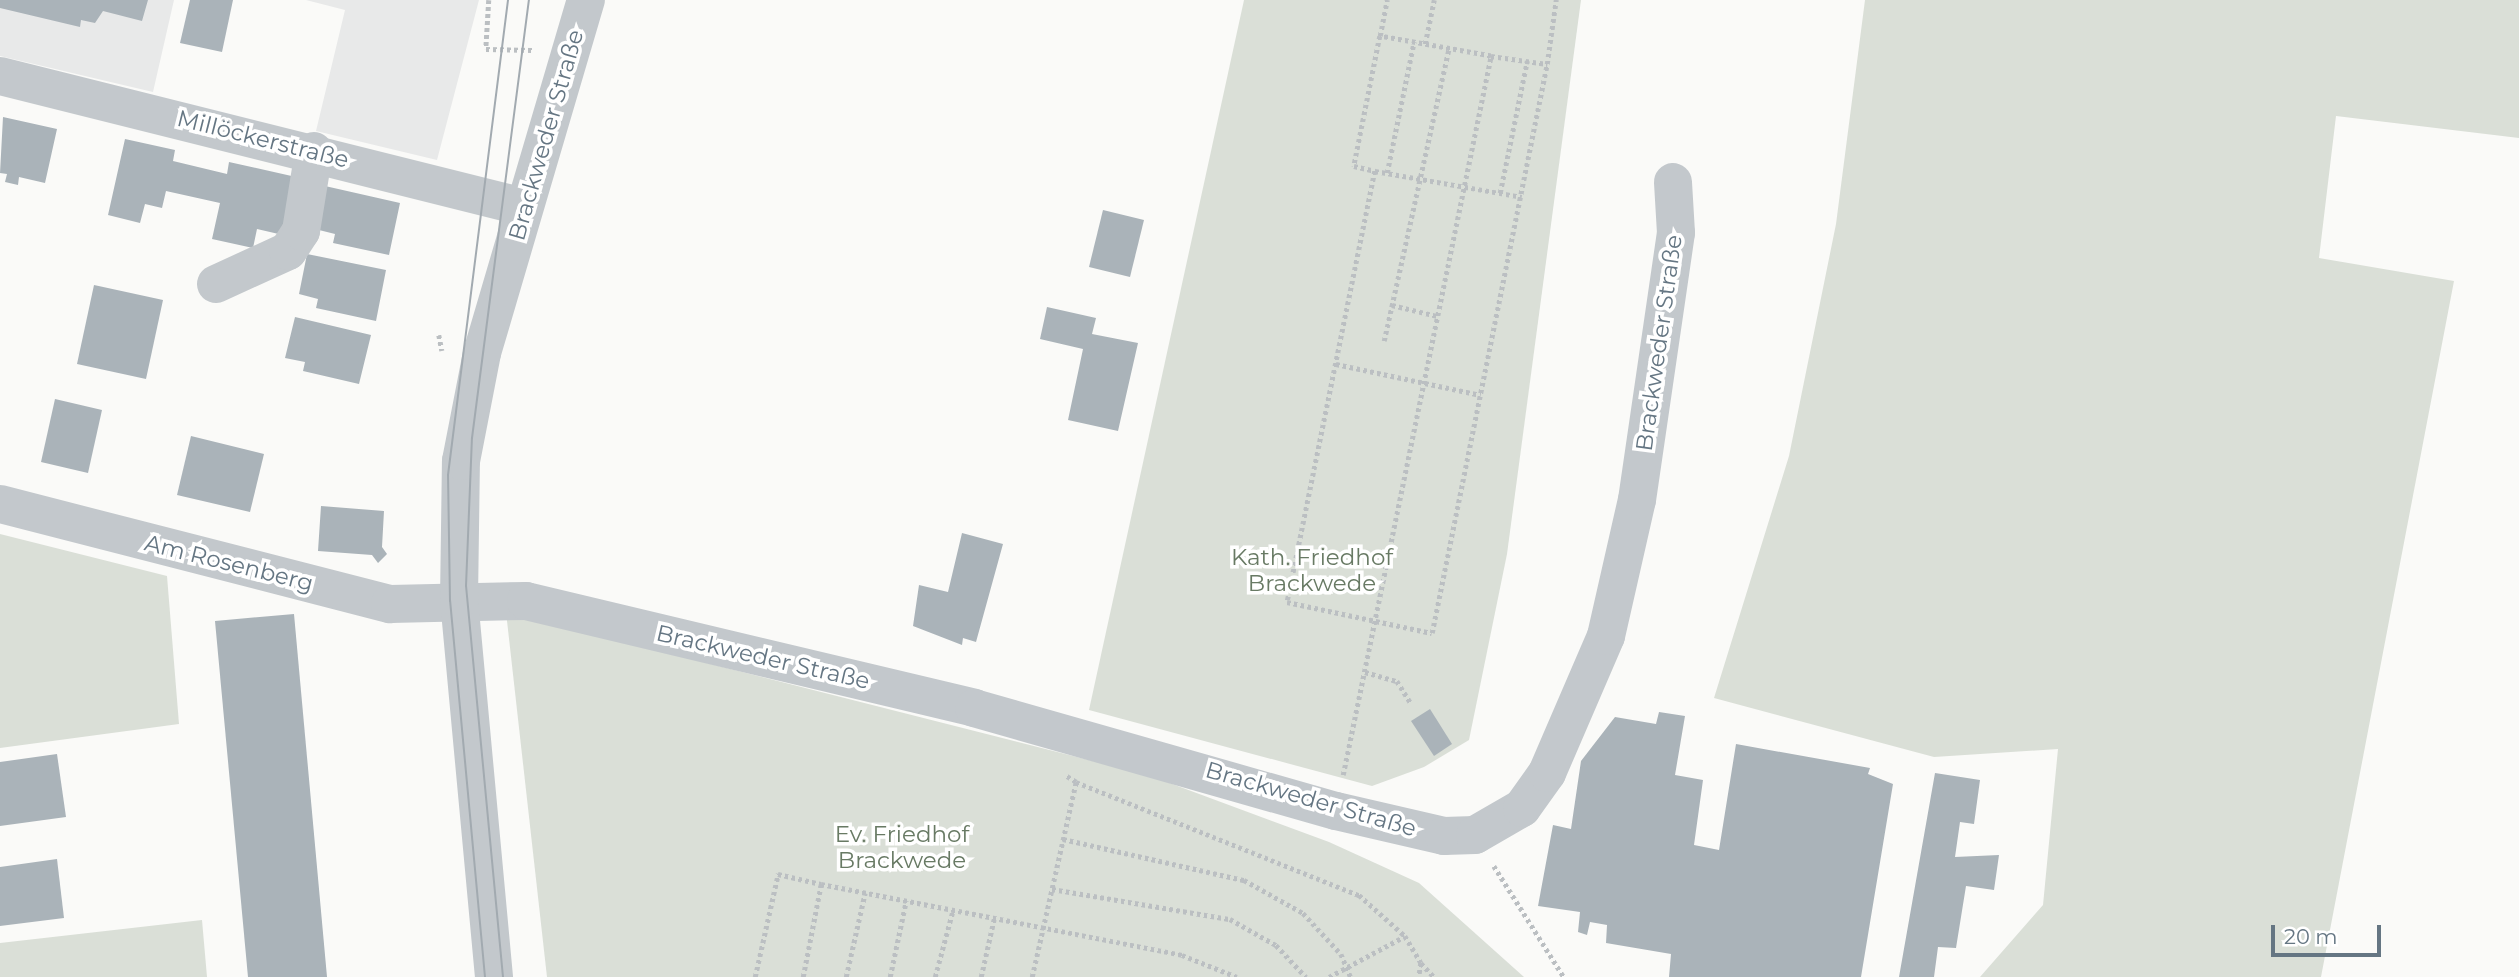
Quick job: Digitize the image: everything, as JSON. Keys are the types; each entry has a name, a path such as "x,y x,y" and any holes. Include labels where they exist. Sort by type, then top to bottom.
{"street":[{"name":"Brackweder Straße","path":"494,977 459,600 461,461 471,396 586,0"},
{"name":"Millöckerstraße","path":"0,76 314,151 524,207"},
{"path":"216,284 288,251 301,231 314,151"},
{"name":"Brackweder Straße","path":"459,600 526,601 974,708 1336,811 1444,836 1475,835 1522,808 1547,773 1606,636 1637,500 1676,233 1673,181"},
{"name":"Am Rosenberg","path":"0,504 390,604 459,600"}],"path":[{"path":"489,0 486,49 521,55 539,48"},
{"path":"1387,0 1354,166 1522,197"},
{"path":"1425,44 1434,0"},
{"path":"1375,171 1287,602 1432,633 1522,197 1556,0"},
{"path":"1380,36 1547,64"},
{"path":"1387,173 1414,42"},
{"path":"1384,341 1449,48"},
{"path":"1336,811 1491,55"},
{"path":"1500,193 1527,61"},
{"path":"1392,305 1437,316"},
{"path":"1336,364 1481,395"},
{"path":"1364,672 1397,681 1411,703"},
{"path":"1054,770 1076,782 1359,895 1405,936 1421,963 1434,977"},
{"path":"1032,977 1076,782"},
{"path":"1475,835 1564,977"},
{"path":"1063,839 1244,880 1303,914 1351,977"},
{"path":"755,977 778,874 1182,955 1237,977"},
{"path":"803,977 821,884"},
{"path":"1052,889 1230,919 1276,945 1306,977"},
{"path":"846,977 864,893"},
{"path":"890,977 906,901"},
{"path":"935,977 953,911"},
{"path":"981,977 994,919"},
{"path":"1329,977 1405,936"},
{"path":"1419,977 1421,963"}],"shaded area":[{"path":"0,0 174,0 153,92 0,56"},
{"path":"306,0 479,0 437,160 316,131 345,10"}],"green space":[{"name":"Kath. Friedhof Brackwede","path":"1244,0 1581,0 1507,554 1469,740 1424,767 1372,786 1089,710"},
{"path":"1865,0 2519,0 2519,138 2336,116 2319,258 2454,281 2321,977 1980,977 2043,905 2058,749 1934,757 1714,698 1789,456 1836,224"},
{"path":"0,534 167,576 179,724 0,748"},
{"name":"Ev. Friedhof Brackwede","path":"506,612 1148,775 1329,842 1419,883 1524,977 547,977"},
{"path":"202,920 207,977 0,977 0,943"}],"building":[{"path":"0,0 148,0 142,21 103,11 95,23 81,20 80,27 0,8"},
{"path":"190,0 233,0 222,52 180,43"},
{"path":"3,117 57,129 45,183 19,177 18,185 5,182 7,174 0,173"},
{"path":"125,139 175,150 173,161 227,174 229,162 296,177 283,235 257,229 253,248 212,239 220,203 166,191 162,208 145,204 140,223 108,215"},
{"path":"325,186 400,203 389,255 333,243 335,234 315,229"},
{"path":"1103,210 1144,220 1130,277 1089,267"},
{"path":"307,254 386,270 376,321 316,308 318,299 299,294"},
{"path":"94,285 163,300 146,379 77,364"},
{"path":"1047,307 1096,318 1092,334 1138,343 1118,431 1068,420 1083,349 1040,339"},
{"path":"295,317 371,335 359,384 303,371 305,362 285,358"},
{"path":"55,399 102,410 88,473 41,462"},
{"path":"191,436 264,454 250,512 177,495"},
{"path":"321,506 384,511 382,547 387,554 378,563 372,555 318,551"},
{"path":"962,533 1003,544 976,642 963,638 962,645 913,626 919,585 948,592"},
{"path":"294,614 327,977 248,977 215,621"},
{"path":"1430,709 1452,744 1434,756 1411,721"},
{"path":"1659,712 1685,716 1675,775 1703,780 1694,845 1719,850 1736,744 1870,768 1868,774 1893,784 1861,977 1669,977 1671,954 1606,943 1607,925 1590,922 1587,935 1578,932 1580,912 1538,906 1553,825 1571,829 1581,761 1615,717 1656,724"},
{"path":"57,754 66,817 0,826 0,762"},
{"path":"1935,773 1980,780 1974,824 1960,822 1955,857 1999,855 1994,890 1966,886 1956,948 1938,947 1934,977 1899,977"},
{"path":"57,859 64,918 0,926 0,867"}],"tram line":[{"path":"485,977 450,601 448,475 508,0"},
{"path":"503,977 466,586 472,438 529,0"}]}
